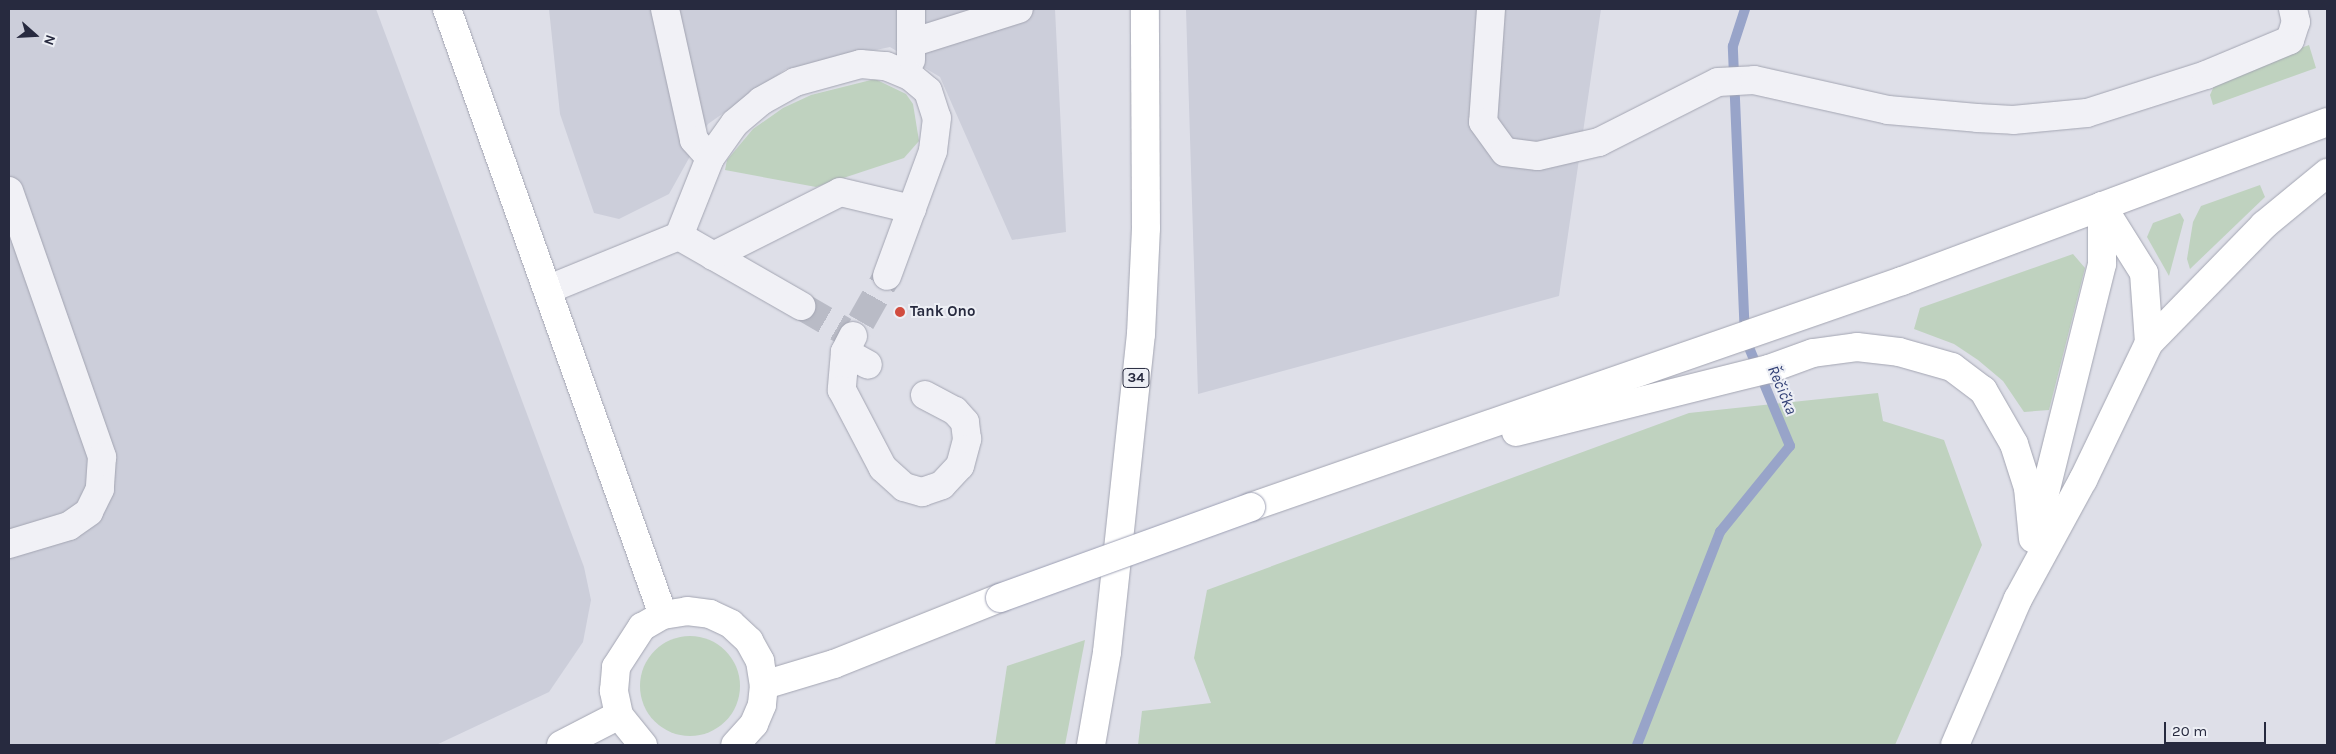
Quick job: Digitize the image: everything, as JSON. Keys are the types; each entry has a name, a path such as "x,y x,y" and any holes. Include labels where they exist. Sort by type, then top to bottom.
{"main road":[{"path":"447,9 549,289 663,615"},
{"name":"34","path":"1092,745 1107,652 1141,334 1146,228 1145,9"},
{"path":"764,685 834,664 1000,598 1251,507 1902,281 2327,122"},
{"path":"1955,745 2018,599 2083,480 2149,343 2264,225 2327,173"},
{"path":"2102,206 2144,273 2149,343"},
{"path":"2018,599 2102,264 2102,206"},
{"path":"1390,460 1657,398 1769,369 1813,353 1857,347 1899,352 1952,367 1983,390 2020,462 2028,488 2033,539"},
{"path":"643,745 619,715 614,691 616,667 626,646 642,627 663,615 687,611 710,614 731,624 749,640 760,661 764,685 754,724 735,745"},
{"path":"561,745 619,715"}],"lane":[{"path":"665,9 694,140 710,158"},
{"path":"910,76 911,9"},
{"path":"911,43 1019,9"},
{"path":"1492,9 1483,122 1505,152 1538,156 1599,142 1718,82 1754,80 1888,110 1977,118 2013,120 2087,113 2206,75 2290,40 2294,16"},
{"path":"549,289 679,236 710,158 735,123 761,100 795,82 862,64 886,66 910,76 928,91 937,118 933,151 887,276"},
{"path":"9,192 102,457 100,489 89,512 70,526 9,544"},
{"path":"713,256 840,192 912,209"},
{"path":"679,236 801,306"},
{"path":"868,365 851,335 842,390 865,439 883,468 904,486 922,492 942,485 960,466 967,439 965,422 955,411 925,395"}],"shaded area":[{"path":"9,9 376,9 584,567 591,600 583,642 549,692 436,745 9,745"},
{"path":"549,9 1055,9 1066,232 1012,240 940,77 890,47 786,69 708,124 669,194 619,219 594,213 560,114"},
{"path":"1186,9 1601,9 1559,296 1198,394"}],"green space":[{"path":"2309,45 2316,68 2213,105 2210,95 2217,79"},
{"path":"875,79 906,94 913,104 919,141 904,158 816,187 725,170 727,160 753,129 783,108 811,95"},
{"path":"2260,185 2265,197 2190,269 2187,259 2193,222 2201,206"},
{"path":"2180,213 2184,220 2169,276 2147,237 2153,223"},
{"path":"2073,254 2085,268 2049,410 2024,412 2003,381 1978,360 1954,344 1914,329 1920,308"},
{"path":"1878,393 1883,421 1944,440 1982,545 1895,745 1138,745 1142,711 1211,703 1194,658 1207,590 1689,413"},
{"path":"690,636 709,639 726,650 737,667 740,686 737,705 726,722 709,733 690,736 671,733 654,722 643,705 640,686 643,667 654,650 671,639"},
{"path":"1085,640 1065,745 995,745 1007,666"}],"waterway":[{"name":"Řečička","path":"1637,745 1720,532 1790,446 1745,338 1733,46 1745,9"}],"tunnel":[{"path":"861,322 887,276"},
{"path":"801,306 844,331"}],"place":[{"name":"Tank Ono","path":"900,312"}]}
